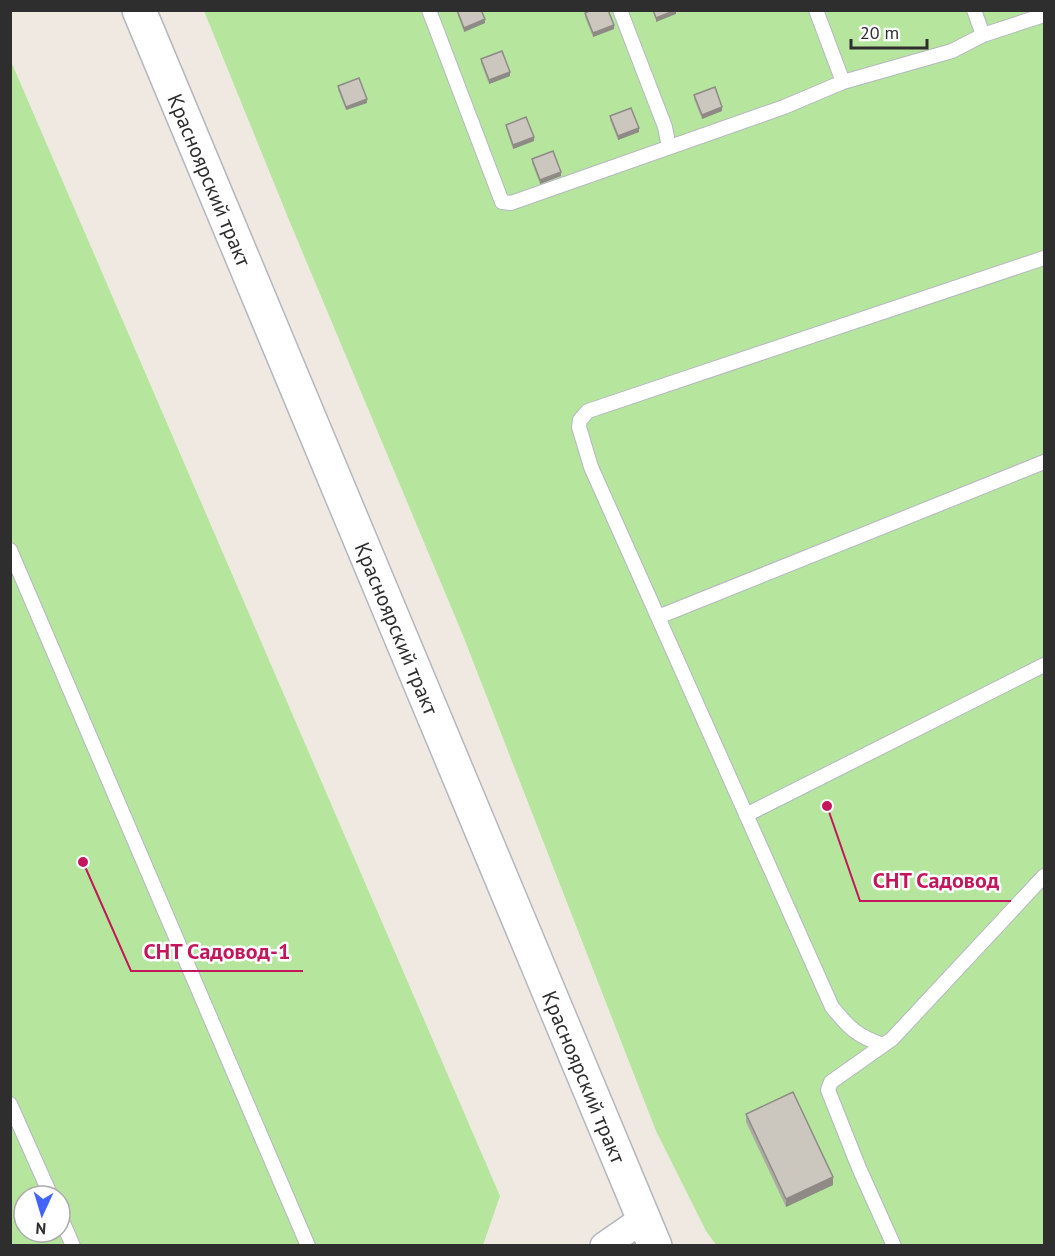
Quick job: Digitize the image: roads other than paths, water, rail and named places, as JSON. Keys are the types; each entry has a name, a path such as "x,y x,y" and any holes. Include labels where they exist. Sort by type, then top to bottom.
{"main road":[{"name":"Красноярский тракт","path":"139,10 649,1232"}],"street":[{"path":"604,1245 649,1232"}],"lane":[{"path":"429,10 502,202 511,203 784,107 843,82 952,51 983,35 1044,15"},
{"path":"620,10 665,127 669,147"},
{"path":"816,10 843,82"},
{"path":"974,10 983,35"},
{"path":"883,1045 849,1029 832,1007 591,467 579,427 580,420 588,411 1044,258"},
{"path":"658,617 1044,462"},
{"path":"10,550 308,1245"},
{"path":"746,814 1044,665"},
{"path":"894,1245 859,1168 828,1090 831,1082 892,1039 1044,876"},
{"path":"10,1104 46,1184"}],"place":[{"name":"СНТ Садовод","path":"827,806"},
{"name":"СНТ Садовод-1","path":"83,862"}]}
